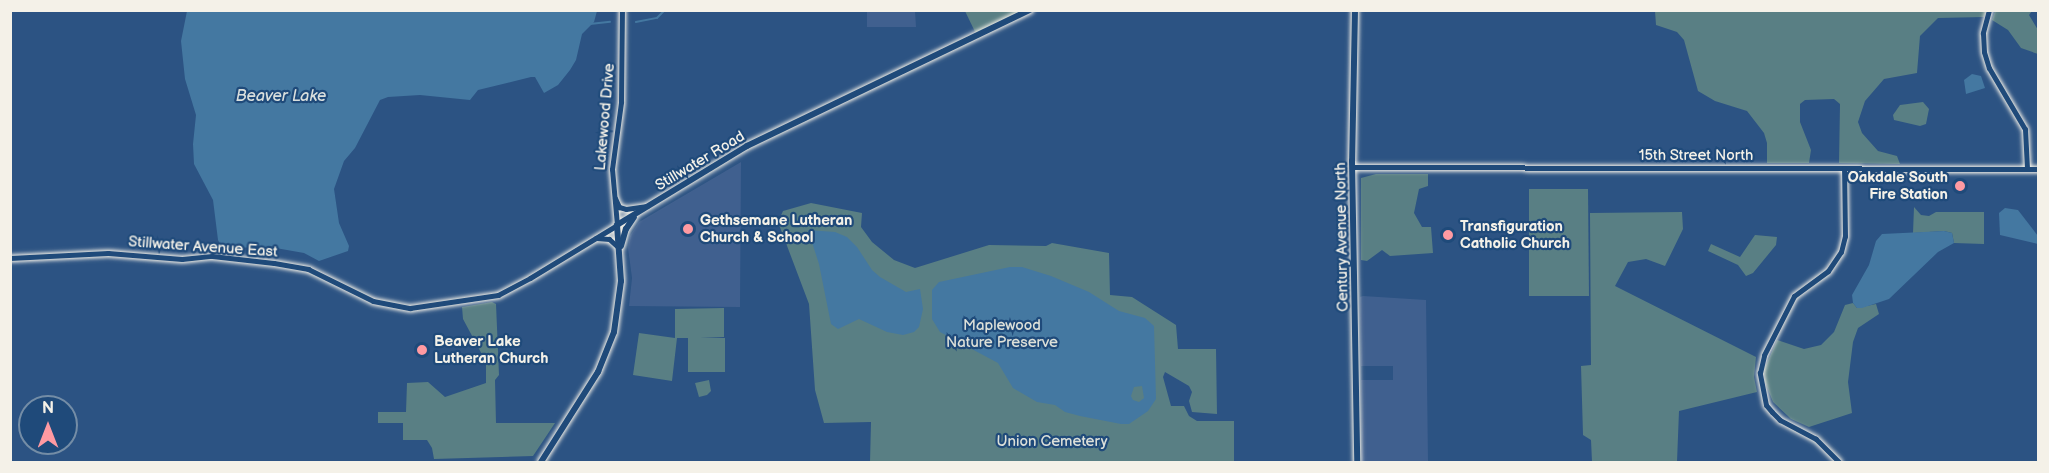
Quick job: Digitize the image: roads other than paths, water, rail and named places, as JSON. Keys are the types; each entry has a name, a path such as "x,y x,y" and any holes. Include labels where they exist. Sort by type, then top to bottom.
{"main road":[{"name":"Stillwater Road","path":"616,225 747,146 1030,10"},
{"name":"Century Avenue North","path":"1355,10 1353,167 1357,462"},
{"path":"620,249 626,229 639,211"},
{"path":"541,462 585,394 607,353 619,310 620,249 616,225"}],"street":[{"name":"Lakewood Drive","path":"616,225 612,191 613,147 621,102 622,10"},
{"path":"1989,10 1983,33 1984,54 2024,125 2027,169"},
{"name":"15th Street North","path":"1353,167 2038,169"},
{"path":"1839,462 1816,439 1780,420 1772,412 1766,405 1760,373 1764,356 1794,296 1828,270 1841,252 1845,236 1844,168"},
{"path":"612,191 622,208 649,205"},
{"name":"Stillwater Avenue East","path":"10,258 108,253 182,259 213,256 240,258 301,266 373,301 400,308 420,308 498,295 525,282 616,225"},
{"path":"594,238 609,239 620,249"}],"water":[{"name":"Beaver Lake","path":"187,10 597,11 594,22 582,34 576,60 570,70 558,85 544,93 535,77 531,77 478,90 470,100 420,95 388,97 380,100 355,148 344,161 334,189 339,223 349,246 348,251 319,261 304,253 270,247 229,248 221,246 218,240 213,200 194,164 193,144 196,115 185,79 181,41"},
{"path":"1972,74 1981,76 1985,88 1966,94 1964,80"},
{"path":"2005,208 2018,210 2038,236 2038,244 2000,235 1999,213"},
{"path":"808,230 835,232 847,237 880,277 906,292 920,289 923,309 919,327 914,332 903,335 887,332 859,319 838,329 831,324 819,264"},
{"path":"1944,231 1952,233 1954,243 1938,252 1889,299 1857,308 1853,303 1852,295 1869,265 1876,241 1882,234"},
{"path":"1010,267 1022,267 1089,292 1119,311 1145,318 1154,326 1156,399 1148,411 1129,424 1080,416 1065,412 1055,405 1037,402 1013,388 998,363 940,332 932,319 932,290 939,282","holes":["1142,386 1144,398 1139,402 1133,400 1131,396 1134,387"]}],"waterway":[{"path":"636,22 657,18 665,10"},
{"path":"590,24 610,22"}],"place":[{"name":"Oakdale South Fire Station","path":"1960,186"},
{"name":"Gethsemane Lutheran Church & School","path":"688,229"},
{"name":"Transfiguration Catholic Church","path":"1448,235"},
{"name":"Beaver Lake Lutheran Church","path":"422,350"}],"park label":[{"name":"Maplewood Nature Preserve","path":"1002,334"},
{"name":"Union Cemetery","path":"1052,442"}]}
